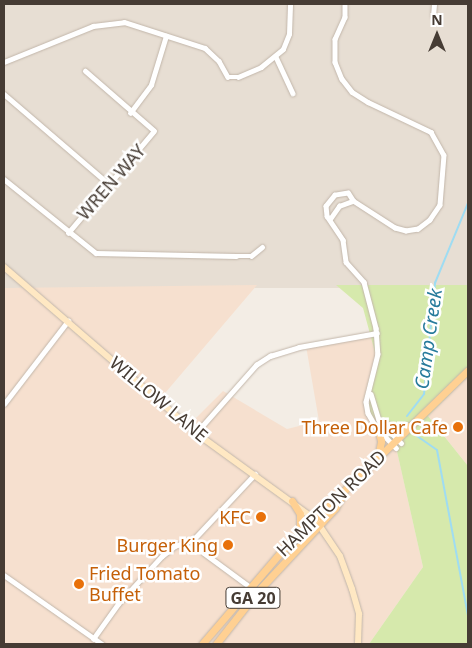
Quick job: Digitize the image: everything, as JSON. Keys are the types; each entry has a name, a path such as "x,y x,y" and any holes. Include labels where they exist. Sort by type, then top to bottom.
{"main road":[{"name":"HAMPTON ROAD","path":"216,644 257,592 345,489 378,457 397,443 410,426 468,370"},
{"path":"378,457 380,426 394,428 410,426"},
{"name":"HAMPTON ROAD","path":"202,644 249,586 300,532 317,523 335,508 345,489"},
{"path":"292,501 300,514 300,532"}],"street":[{"path":"4,62 106,23 124,22 204,48 233,78 276,57 289,34 290,4"},
{"path":"345,4 345,18 335,39 335,62 342,79 352,92 368,102 431,132 444,155 440,205 430,220 418,229 406,231 395,228 353,201 348,193 332,197 326,206 330,219 343,240 346,262 364,282 377,333 378,354 371,394 380,426 397,443"},
{"path":"433,16 434,4"},
{"path":"85,71 130,113 151,85 166,36"},
{"path":"276,57 293,93"},
{"path":"4,94 110,184"},
{"name":"WREN WAY","path":"68,233 154,131 130,113"},
{"path":"4,179 83,246 102,254 236,256 256,254 262,247"},
{"path":"330,219 339,206 353,201"},
{"name":"WILLOW LANE","path":"4,267 196,433 292,501 317,523 340,556 352,589 359,614 358,644"},
{"path":"4,404 68,321"},
{"path":"196,433 256,365 270,356 298,346 377,333"},
{"path":"94,639 118,604 162,556 175,546 194,539 255,474"},
{"path":"194,539 204,553 249,586"},
{"path":"4,575 102,644"}],"shaded area":[{"path":"4,4 468,4 468,288 4,288"},
{"path":"257,285 160,399 189,425 223,391 287,429 319,421 306,346 371,335 423,567 369,644 4,644 4,288"},
{"path":"468,376 468,466 428,416"}],"green space":[{"path":"336,285 468,285 468,376 428,416 468,466 468,644 369,644 423,567 396,447 365,410 376,356 363,308"}],"waterway":[{"name":"Camp Creek","path":"407,416 424,394 435,283 468,203"},
{"name":"Camp Creek","path":"417,436 437,450 468,615"}],"place":[{"name":"Three Dollar Cafe","path":"458,427"},
{"name":"KFC","path":"261,517"},
{"name":"Burger King","path":"228,545"},
{"name":"Fried Tomato Buffet","path":"79,584"}]}
